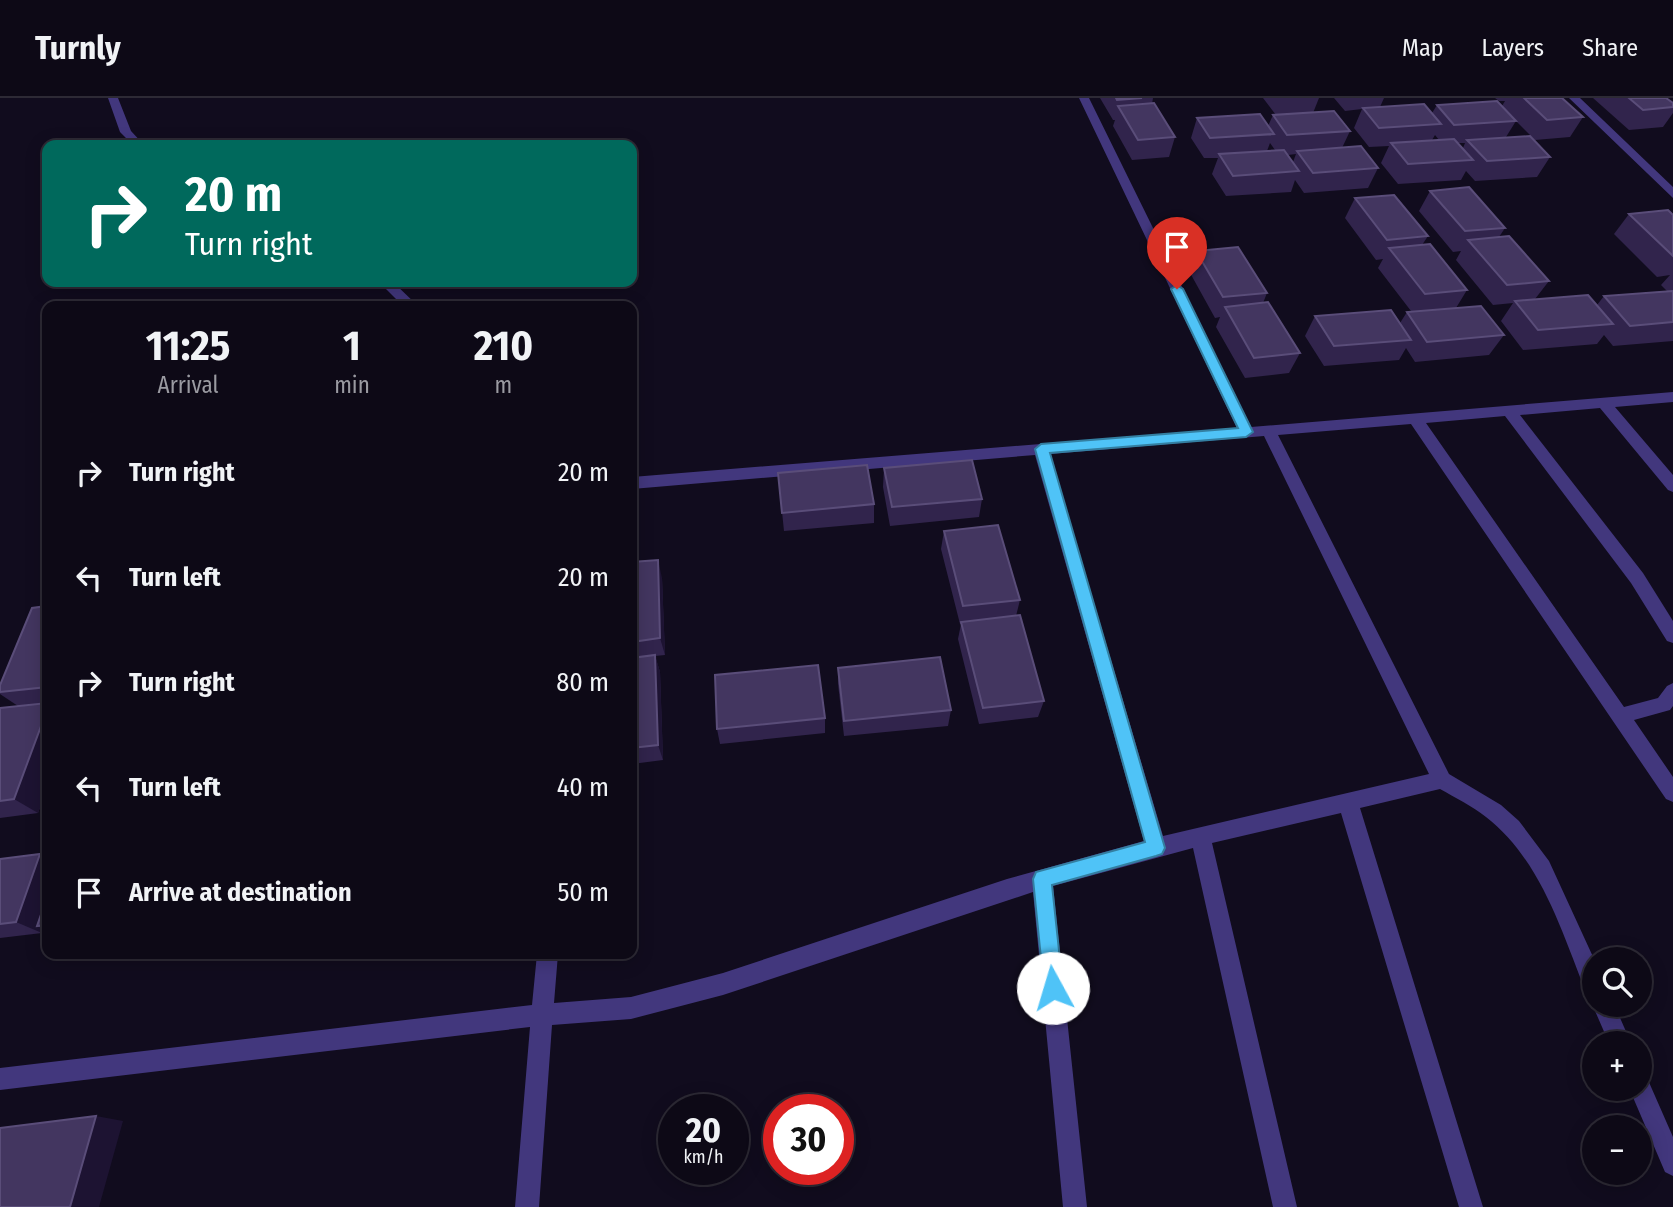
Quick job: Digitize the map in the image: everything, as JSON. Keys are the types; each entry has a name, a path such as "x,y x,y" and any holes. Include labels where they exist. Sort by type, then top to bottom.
{"street":[{"path":"113,98 126,132 134,140"},
{"path":"1084,98 1246,432"},
{"path":"1574,98 1673,194"},
{"path":"391,287 406,301"},
{"path":"637,483 1673,397"},
{"path":"1604,403 1673,486"},
{"path":"1508,410 1637,578 1673,636"},
{"path":"1415,418 1673,793"},
{"path":"1268,430 1442,780 1494,811 1521,837 1552,887 1582,956"},
{"path":"1041,449 1156,848"},
{"path":"1621,716 1664,704 1673,691"},
{"path":"0,1079 543,1015 631,1008 723,984 1042,879 1156,848 1442,780"},
{"path":"1348,802 1471,1207"},
{"path":"1202,837 1285,1207"},
{"path":"1042,879 1075,1207"},
{"path":"527,1207 547,959"},
{"path":"1646,1101 1673,1164"}],"building":[{"path":"1524,98 1562,98 1583,117 1547,120"},
{"path":"1629,98 1666,98 1673,103 1673,107 1643,110"},
{"path":"1497,101 1516,121 1454,125 1437,105"},
{"path":"1154,103 1175,137 1138,140 1118,106"},
{"path":"1424,104 1441,124 1379,128 1363,108"},
{"path":"1334,111 1350,131 1287,135 1273,115"},
{"path":"1260,114 1274,134 1210,138 1197,118"},
{"path":"1530,136 1550,157 1487,161 1467,140"},
{"path":"1454,139 1473,160 1408,164 1391,143"},
{"path":"1361,146 1378,168 1313,173 1297,151"},
{"path":"1284,150 1299,171 1233,176 1219,154"},
{"path":"1469,187 1505,228 1465,231 1430,191"},
{"path":"1394,195 1428,236 1387,240 1355,198"},
{"path":"1668,210 1673,215 1673,256 1629,214"},
{"path":"1509,236 1549,281 1507,285 1468,240"},
{"path":"1430,244 1467,290 1425,294 1389,248"},
{"path":"1238,247 1267,293 1223,297 1196,251"},
{"path":"1673,291 1673,322 1630,326 1604,296"},
{"path":"1588,295 1613,324 1538,330 1515,301"},
{"path":"1268,302 1300,353 1254,358 1225,307"},
{"path":"1481,306 1504,335 1427,342 1407,312"},
{"path":"1391,310 1411,340 1334,346 1315,316"},
{"path":"972,460 982,499 892,507 884,468"},
{"path":"867,465 874,504 782,513 778,473"},
{"path":"998,525 1020,600 963,606 944,531"},
{"path":"658,560 660,638 637,641 637,562"},
{"path":"42,607 42,688 0,692 0,685 32,608"},
{"path":"1020,615 1044,701 983,708 961,622"},
{"path":"655,655 658,745 637,747 637,657"},
{"path":"940,657 951,710 844,721 838,668"},
{"path":"818,665 825,718 717,729 715,675"},
{"path":"42,704 42,723 14,799 0,801 0,708"},
{"path":"40,854 16,922 0,924 0,859"},
{"path":"42,912 42,926 37,926"},
{"path":"96,1116 70,1207 0,1207 0,1128"}],"route":[{"path":"1053,988 1042,879 1156,848 1041,449 1246,432 1177,289"}]}
